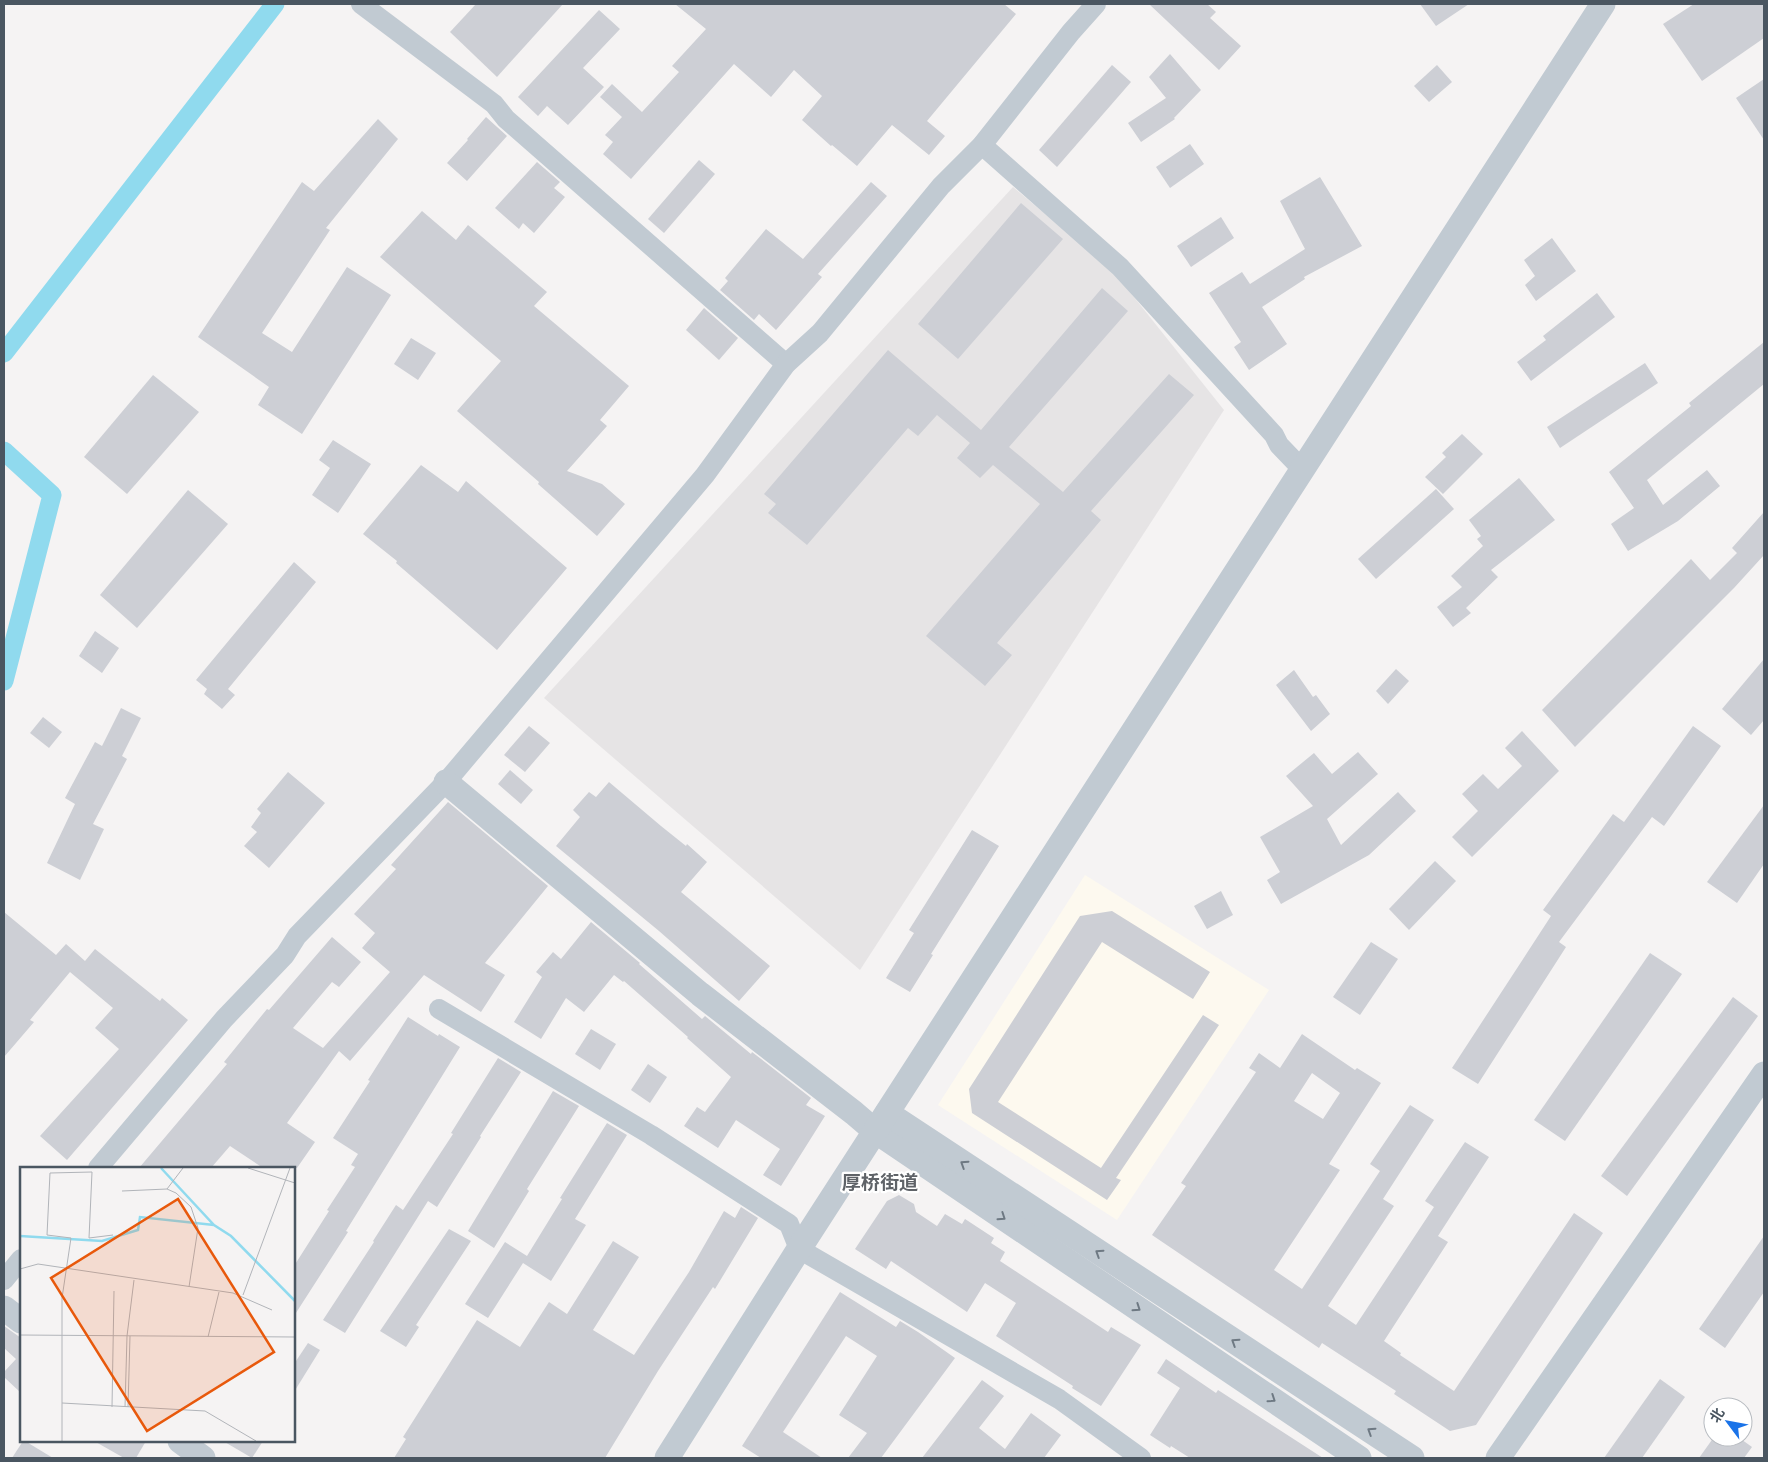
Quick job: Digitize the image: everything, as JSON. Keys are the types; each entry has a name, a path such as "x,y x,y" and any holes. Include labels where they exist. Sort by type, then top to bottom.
{"street":[{"path":"361,4 494,104 506,119 786,364"},
{"path":"99,1167 224,1020 285,955 297,936 446,782 706,475 786,364 820,333 940,186 982,145 1071,32 1096,4"},
{"path":"667,1458 799,1249 1603,4"},
{"path":"982,145 1120,266 1274,435 1279,445 1302,469"},
{"path":"446,782 700,994 854,1113 881,1122 1412,1458"},
{"path":"439,1009 651,1135 788,1224 799,1249 1059,1399 1141,1458"},
{"path":"1498,1458 1764,1074"},
{"path":"881,1122 1359,1458"},
{"path":"4,1280 20,1261"},
{"path":"4,1308 20,1320"},
{"path":"181,1442 203,1458"}],"shaded area":[{"path":"1013,187 1114,272 1224,410 860,970 544,698"},
{"path":"1085,875 1269,990 1117,1220 938,1105"}],"building":[{"path":"476,4 563,4 497,77 450,32"},
{"path":"675,4 1004,4 1016,14 927,121 945,136 929,155 892,125 857,166 802,120 822,96 794,70 771,97 734,64 631,179 603,154 613,142 605,135 622,117 600,97 612,84 642,112 679,72 672,66 706,29"},
{"path":"1149,4 1207,4 1216,12 1210,18 1241,46 1219,70"},
{"path":"1420,4 1469,4 1436,26"},
{"path":"1694,4 1764,4 1764,38 1702,81 1663,24"},
{"path":"599,10 620,29 583,68 604,87 568,125 547,106 538,116 518,97"},
{"path":"1170,54 1201,90 1175,119 1141,142 1128,123 1166,98 1149,77"},
{"path":"1112,65 1131,82 1057,167 1039,150"},
{"path":"1437,65 1452,82 1429,102 1414,86"},
{"path":"1764,79 1764,140 1736,98"},
{"path":"486,117 507,136 467,181 447,163"},
{"path":"378,119 398,139 326,228 330,230 262,333 292,352 347,267 391,295 302,434 258,405 269,387 198,337 302,182 314,191"},
{"path":"1190,144 1204,164 1170,188 1156,167"},
{"path":"699,160 715,174 664,233 648,219"},
{"path":"537,162 560,182 554,188 565,197 534,233 523,223 519,229 495,208"},
{"path":"1320,177 1362,246 1304,277 1305,279 1262,307 1287,344 1249,370 1234,347 1241,342 1209,293 1242,272 1250,284 1305,249 1280,201"},
{"path":"871,182 887,196 818,274 822,277 776,330 759,314 754,320 720,290 728,281 725,278 766,229 803,259"},
{"path":"1021,203 1063,239 958,359 918,324"},
{"path":"422,211 456,240 468,225 547,292 534,306 629,386 600,420 607,426 567,471 602,484 625,504 597,536 538,484 539,482 457,411 501,361 380,257"},
{"path":"1221,217 1234,238 1191,267 1177,246"},
{"path":"1552,238 1576,271 1536,301 1525,285 1535,276 1524,260"},
{"path":"1102,288 1128,311 1009,447 1063,492 1169,374 1194,395 1091,511 1101,520 997,643 1012,655 985,686 926,636 1040,504 993,465 980,478 957,458 970,443 937,415 918,436 908,428 807,545 768,513 776,504 764,494 888,350 981,430"},
{"path":"1597,293 1615,317 1531,381 1517,362 1546,340 1543,336"},
{"path":"704,308 738,338 719,360 686,330"},
{"path":"411,338 436,353 418,380 394,364"},
{"path":"1764,342 1764,384 1647,480 1663,505 1707,470 1720,486 1678,521 1628,551 1611,524 1634,508 1609,472 1691,406 1689,403"},
{"path":"1645,363 1658,383 1560,448 1547,427"},
{"path":"153,375 199,412 127,494 84,457"},
{"path":"1462,434 1483,454 1443,494 1425,477 1446,457 1442,453"},
{"path":"333,440 371,464 338,513 312,495 330,468 319,460"},
{"path":"421,465 458,492 466,481 567,568 497,650 396,563 397,561 363,534"},
{"path":"1519,478 1555,520 1491,570 1498,577 1466,608 1471,613 1453,627 1437,607 1462,587 1451,576 1483,546 1477,539 1481,536 1469,520"},
{"path":"1436,489 1454,509 1376,579 1358,559"},
{"path":"188,490 228,524 137,628 100,595"},
{"path":"1764,512 1764,555 1734,588 1575,747 1542,710 1691,559 1710,580 1737,553 1732,548"},
{"path":"294,562 316,582 228,689 235,695 222,709 204,694 207,689 196,680"},
{"path":"95,631 119,648 102,673 79,656"},
{"path":"1764,659 1764,720 1751,735 1722,709"},
{"path":"1396,669 1409,681 1388,704 1376,691"},
{"path":"1294,670 1313,697 1316,695 1330,714 1311,731 1276,685"},
{"path":"121,708 141,718 122,756 127,759 93,824 104,829 80,880 47,863 75,804 65,798 95,742 102,746"},
{"path":"43,717 62,732 49,748 30,733"},
{"path":"529,726 550,743 525,772 504,755"},
{"path":"1693,726 1721,746 1664,826 1652,817 1559,942 1566,947 1478,1084 1452,1068 1551,916 1543,910 1613,814 1624,822"},
{"path":"1522,731 1559,771 1472,857 1452,837 1478,811 1462,794 1483,774 1498,789 1522,766 1505,748"},
{"path":"1358,752 1378,774 1327,819 1341,845 1398,792 1416,811 1369,855 1281,904 1267,880 1280,872 1260,837 1313,806 1286,776 1314,753 1332,774"},
{"path":"510,770 533,790 521,804 498,784"},
{"path":"288,772 325,803 269,868 244,846 257,832 251,827 261,813 257,809"},
{"path":"609,782 707,862 681,892 770,966 739,1001 659,931 556,846 580,817 573,810 589,792 596,797"},
{"path":"448,802 548,886 485,963 505,975 481,1012 424,975 350,1061 339,1051 287,1123 315,1142 297,1168 262,1167 230,1146 212,1167 140,1167 227,1064 224,1062 267,1009 269,1010 332,937 361,962 339,987 332,982 293,1028 323,1048 390,972 362,948 375,933 354,914 396,869 391,865"},
{"path":"1764,805 1764,864 1737,903 1707,882"},
{"path":"972,830 999,846 931,954 933,955 910,992 886,978 914,933 909,930"},
{"path":"1435,861 1456,881 1409,930 1389,909"},
{"path":"1221,891 1233,915 1207,929 1194,906"},
{"path":"1112,911 1210,972 1193,999 1102,942 998,1102 1101,1168 1203,1015 1219,1025 1116,1178 1121,1180 1107,1200 972,1113 969,1089 1080,916"},
{"path":"4,912 56,955 66,944 85,961 95,949 160,1001 162,998 188,1020 67,1160 40,1136 119,1049 95,1028 113,1008 70,972 30,1020 34,1022 4,1057"},
{"path":"591,922 702,1019 705,1016 751,1054 752,1052 811,1098 806,1105 825,1116 781,1186 763,1175 780,1149 736,1120 718,1148 684,1126 697,1107 705,1112 731,1077 624,981 614,975 584,1012 566,998 541,1039 514,1022 542,977 536,972 553,952 561,959"},
{"path":"1371,942 1398,959 1360,1015 1333,997"},
{"path":"1650,953 1682,974 1565,1141 1534,1120"},
{"path":"1733,997 1758,1016 1627,1196 1601,1176"},
{"path":"408,1017 460,1047 346,1231 348,1232 295,1314 295,1264 355,1167 351,1165 358,1154 333,1138 370,1081 368,1080"},
{"path":"591,1029 616,1044 600,1070 575,1054"},
{"path":"1302,1034 1355,1070 1357,1068 1381,1083 1329,1164 1340,1170 1274,1270 1302,1289 1380,1171 1370,1164 1410,1105 1434,1120 1383,1199 1394,1206 1328,1306 1356,1325 1434,1207 1425,1201 1465,1142 1489,1157 1438,1236 1448,1242 1384,1341 1401,1353 1400,1355 1454,1391 1574,1213 1603,1233 1476,1425 1450,1431 1394,1394 1396,1391 1322,1343 1319,1348 1152,1235 1186,1186 1181,1183 1256,1072 1249,1068 1259,1053 1280,1068","holes":["1312,1073 1340,1093 1323,1119 1294,1101"]},
{"path":"498,1058 521,1072 437,1207 428,1201 345,1333 323,1320 396,1205 403,1210 453,1134 451,1133"},
{"path":"648,1064 667,1077 650,1103 631,1090"},
{"path":"553,1091 579,1106 527,1189 529,1191 494,1248 468,1231"},
{"path":"607,1123 627,1135 575,1219 586,1225 551,1281 523,1263 488,1318 465,1304 505,1242 527,1256 562,1199 560,1198"},
{"path":"899,1195 914,1204 916,1212 937,1226 945,1214 962,1224 965,1219 994,1238 991,1243 1005,1252 1000,1261 1108,1332 1111,1327 1141,1345 1101,1406 996,1336 1016,1303 985,1283 967,1312 891,1261 886,1269 855,1249 887,1201"},
{"path":"741,1207 758,1218 715,1289 713,1287 658,1371 605,1458 394,1458 406,1439 403,1437 477,1320 520,1347 549,1302 567,1314 613,1241 639,1257 593,1330 634,1355 689,1272 724,1211 735,1218"},
{"path":"449,1229 471,1241 416,1325 419,1327 406,1347 380,1331"},
{"path":"1764,1236 1764,1292 1725,1348 1699,1329"},
{"path":"840,1292 896,1327 900,1321 955,1358 881,1458 848,1458 867,1433 839,1415 877,1356 846,1336 783,1432 822,1458 761,1458 742,1446"},
{"path":"4,1326 20,1337 20,1392 4,1377 4,1372 16,1359 4,1348"},
{"path":"308,1343 320,1350 295,1390 295,1362"},
{"path":"1166,1359 1216,1393 1218,1390 1323,1458 1190,1458 1171,1446 1170,1448 1150,1435 1180,1388 1157,1373"},
{"path":"1660,1379 1685,1397 1642,1458 1604,1458"},
{"path":"982,1380 1004,1396 979,1428 1005,1449 1031,1413 1061,1435 1044,1458 922,1458"},
{"path":"22,1442 27,1442 53,1458 12,1458"},
{"path":"96,1442 145,1442 136,1458 124,1458"},
{"path":"225,1442 262,1442 252,1458"},
{"path":"1707,1447 1752,1447 1744,1458 1699,1458"}],"waterway":[{"path":"4,353 275,4"},
{"path":"4,451 52,495 4,681"}],"district":[{"name":"厚桥街道","path":"880,1182"}]}
